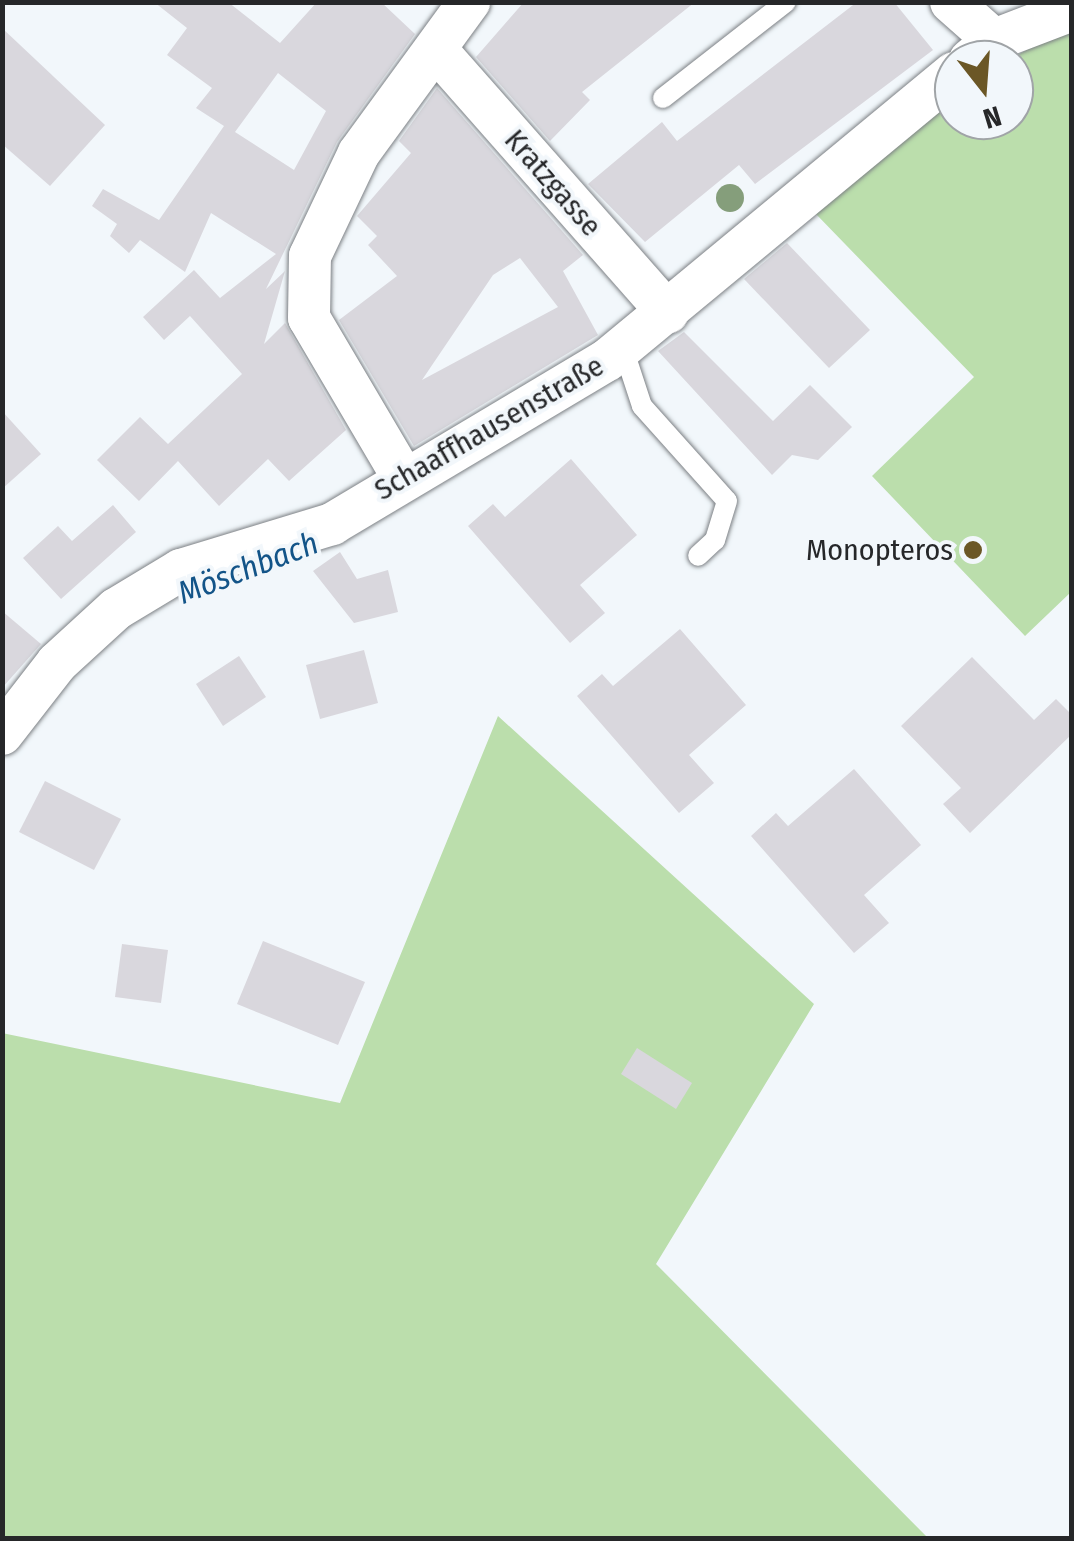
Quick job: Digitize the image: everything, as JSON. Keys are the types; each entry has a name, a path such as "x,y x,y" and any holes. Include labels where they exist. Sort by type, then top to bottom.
{"street":[{"path":"401,474 309,318 310,256 359,153 438,53 469,2"},
{"path":"951,2 976,40"},
{"path":"1004,40 1072,10"},
{"name":"Kratzgasse","path":"438,53 668,312"},
{"name":"Schaaffhausenstraße","path":"2,734 57,664 116,609 181,570 332,524 401,474 622,348 934,90"}],"lane":[{"path":"663,98 786,2"},
{"path":"622,348 642,406 727,502 715,540 698,556"}],"green space":[{"path":"1071,24 1071,592 1025,636 872,476 974,377 814,212 934,114 934,140 1034,140 1034,45"},
{"path":"498,716 814,1004 656,1264 928,1538 3,1538 2,1033 340,1103"}],"building":[{"path":"154,2 228,2 280,43 317,2 381,2 415,34 337,142 266,289 285,271 264,344 285,323 346,430 289,481 268,459 219,506 178,461 139,501 97,460 140,417 168,444 242,374 190,316 164,340 143,317 194,270 220,298 276,254 211,213 185,272 140,240 129,253 110,236 117,224 92,206 103,189 159,220 224,126 196,108 212,88 167,55 187,28","holes":["278,73 326,111 294,170 235,132"]},
{"path":"524,2 695,2 582,92 590,100 550,141 476,57"},
{"path":"857,2 894,2 933,50 755,184 739,165 645,242 588,184 662,122 677,141"},
{"path":"2,28 105,125 50,186 2,144"},
{"path":"437,88 583,255 563,271 598,335 414,446 339,320 397,276 368,245 377,236 357,216 411,153 399,141","holes":["520,258 558,307 422,380 493,275"]},
{"path":"787,243 870,330 829,368 744,279"},
{"path":"684,332 773,421 810,385 852,427 818,460 792,455 772,475 658,351"},
{"path":"2,411 41,454 2,489"},
{"path":"571,459 637,535 580,585 605,613 570,643 468,526 493,504 505,517"},
{"path":"113,505 136,532 61,599 23,558 58,526 72,541"},
{"path":"340,552 357,579 388,570 398,612 354,623 313,571"},
{"path":"2,611 41,644 2,688"},
{"path":"680,629 746,705 689,755 714,783 679,813 577,696 602,674 613,686"},
{"path":"364,650 378,703 320,719 306,665"},
{"path":"239,656 266,697 223,726 196,684"},
{"path":"972,657 1034,720 1056,699 1072,715 1072,734 970,833 943,804 961,788 901,726"},
{"path":"854,769 921,845 864,895 889,923 854,953 751,836 776,813 788,826"},
{"path":"45,781 121,819 94,870 19,832"},
{"path":"263,941 365,982 338,1045 237,1004"},
{"path":"122,944 168,950 161,1003 115,997"},
{"path":"637,1048 692,1083 676,1109 621,1074"}],"place":[{"name":"Monopteros","path":"973,550"}],"water label":[{"name":"Möschbach","path":"248,568"}]}
